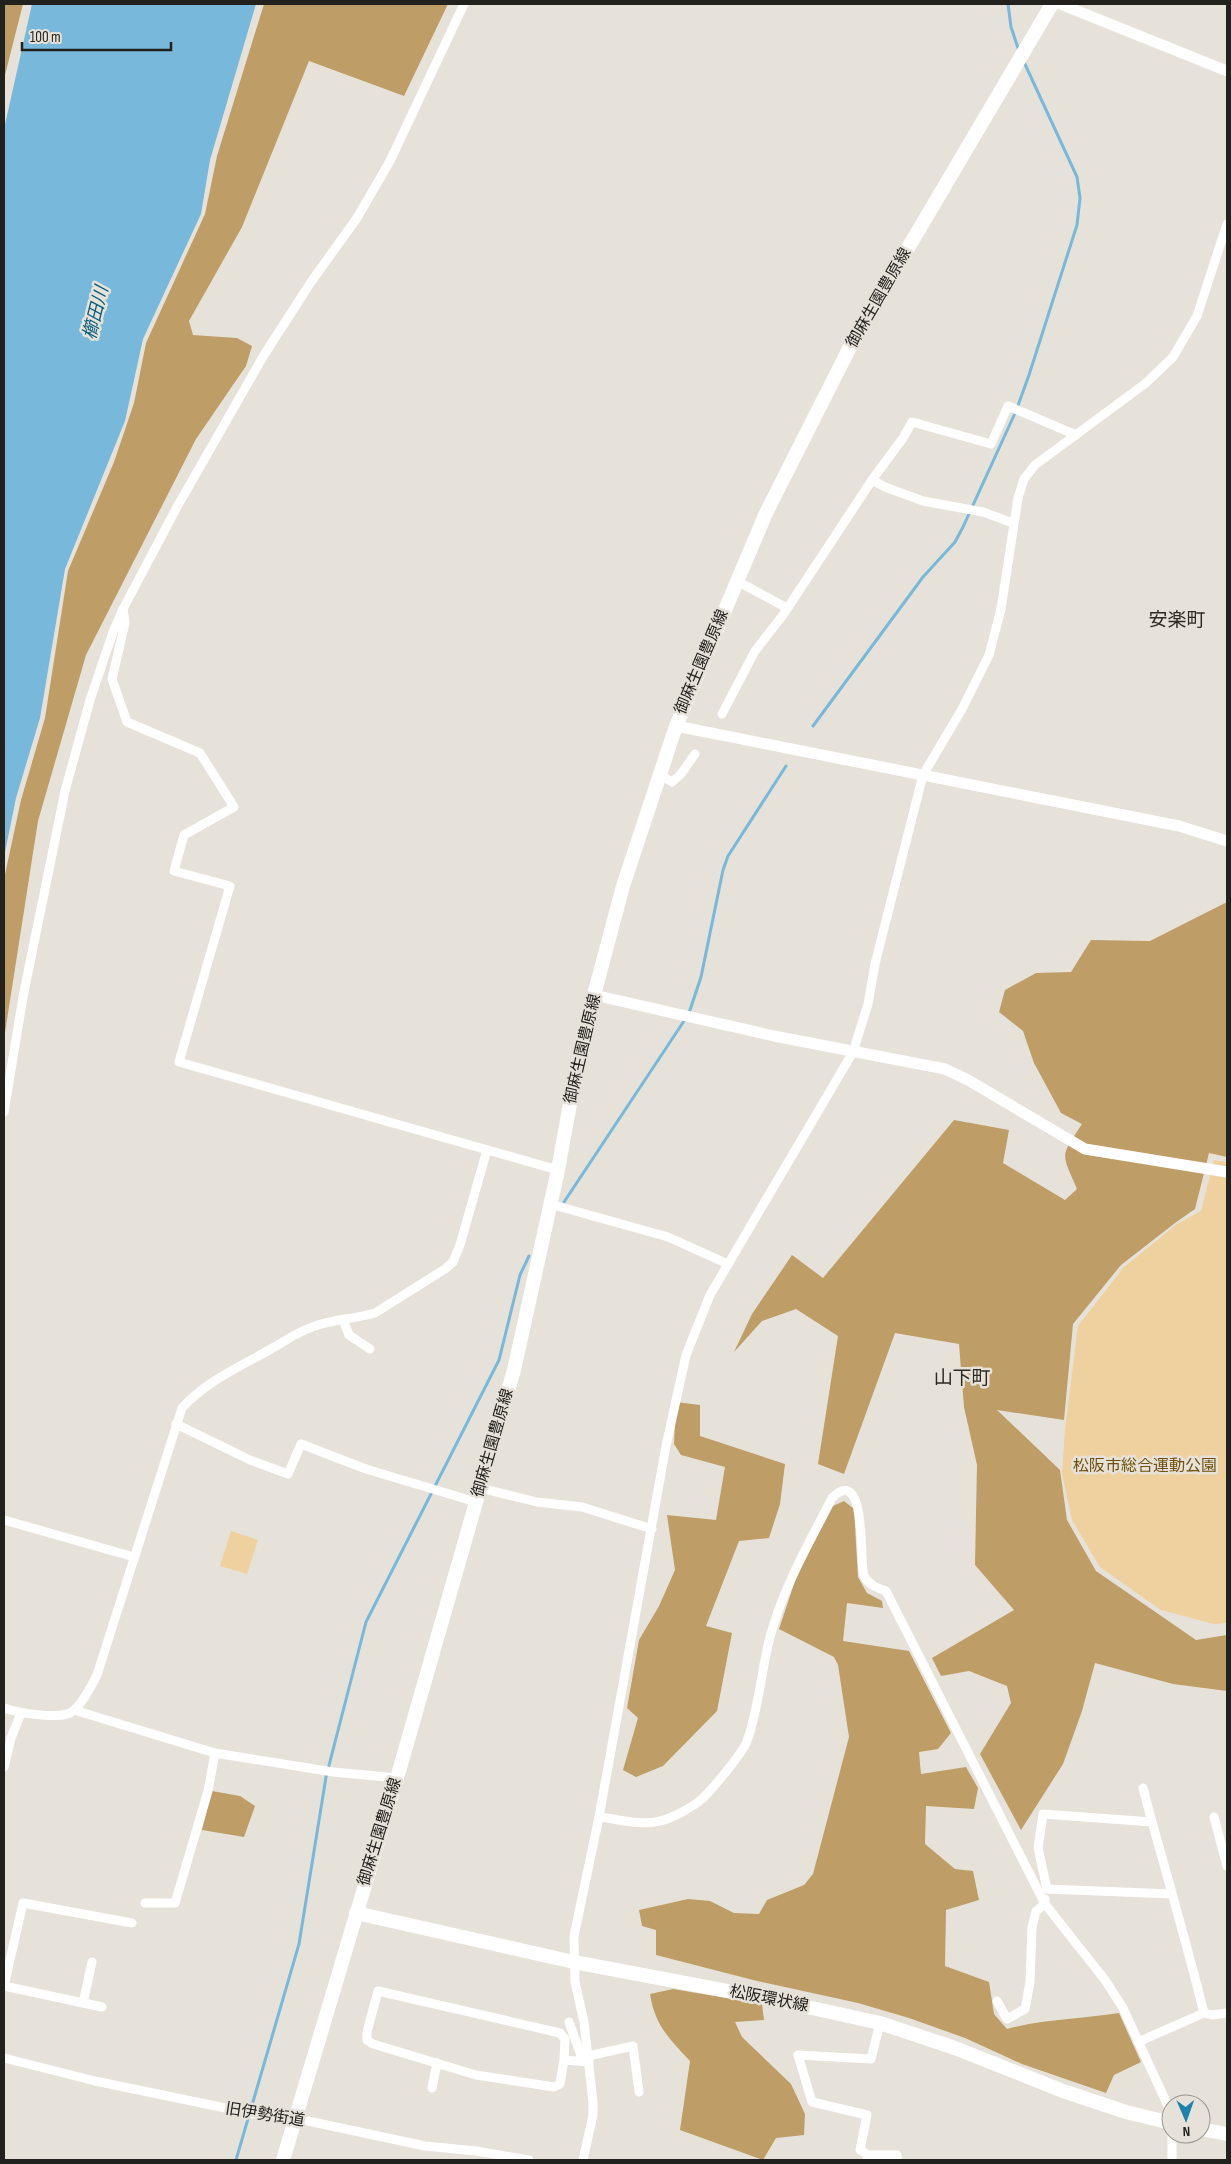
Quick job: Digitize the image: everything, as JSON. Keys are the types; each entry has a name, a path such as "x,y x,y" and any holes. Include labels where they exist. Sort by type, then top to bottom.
{"main road":[{"name":"御麻生園豊原線","path":"283,2160 397,1778 514,1370 558,1170 575,1076 594,995 623,886 676,726 736,581 770,505 852,343 1052,4"},
{"name":"松阪環状線","path":"356,1913 574,1962 780,2001 880,2023 954,2048 1063,2092 1126,2112 1161,2121"},
{"path":"1211,2131 1227,2134"}],"street":[{"path":"4,1112 23,996 65,791 90,700 123,609 177,507 281,327 369,198 394,153 464,4"},
{"path":"1060,4 1227,72"},
{"path":"583,2160 593,2115 584,2022 575,1982 574,1936 599,1817 666,1446 686,1355 710,1295 854,1052 868,1004 875,964 923,776 962,709 989,655 1001,609 1018,498 1027,473 1034,464 1146,384 1173,357 1198,316 1227,224"},
{"path":"722,714 755,651 903,438 912,422 992,444 1008,406 1076,435"},
{"path":"872,480 885,487 923,501 976,512 1013,523"},
{"path":"736,581 786,608"},
{"path":"123,609 125,623 112,679 127,722 200,753 234,807 184,835 174,871 230,886 179,1062 558,1170"},
{"path":"676,726 1179,826 1227,841"},
{"path":"659,774 672,782 681,774 695,754"},
{"path":"594,995 854,1052 945,1069 968,1080 1085,1149 1227,1172"},
{"path":"4,1708 22,1714 63,1715 74,1710 90,1688 96,1675 182,1408 230,1372 313,1326 375,1313 445,1269 453,1262 460,1246 486,1150"},
{"path":"550,1204 668,1237 728,1264"},
{"path":"344,1320 349,1335 370,1349"},
{"path":"176,1424 250,1460 288,1474 300,1444 366,1469 476,1502"},
{"path":"480,1488 537,1502 582,1507 652,1529"},
{"path":"599,1817 639,1822 660,1821 668,1818 704,1798 741,1751 746,1744 751,1725 770,1636 794,1572 832,1498 838,1493 845,1491 854,1496 858,1504 863,1575 870,1585 886,1591 1045,1904 1105,1980 1123,2008 1162,2094"},
{"path":"4,1520 134,1557"},
{"path":"74,1710 215,1753 333,1772 397,1778"},
{"path":"4,1767 12,1738 22,1714"},
{"path":"145,1904 175,1903 208,1791 215,1753"},
{"path":"1143,1788 1204,2013"},
{"path":"996,2001 1007,2019 1025,2009 1030,1982 1032,1927 1036,1911 1045,1904 1047,1888 1038,1848 1043,1814 1152,1822"},
{"path":"1214,1817 1227,1866"},
{"path":"1047,1888 1172,1894"},
{"path":"102,2007 4,1986 23,1903 132,1923"},
{"path":"84,2003 92,1962"},
{"path":"378,1991 560,2033 565,2038 564,2060 560,2084 554,2087 476,2075 373,2044 367,2040 367,2032 378,1991"},
{"path":"1138,2042 1204,2013 1212,2015 1227,2013"},
{"path":"569,2022 587,2059"},
{"path":"880,2023 872,2059 798,2055 812,2102 867,2115 860,2150 867,2157 897,2155 897,2160"},
{"path":"564,2060 587,2059 634,2046 639,2092"},
{"name":"旧伊勢街道","path":"4,2058 90,2080 238,2111 262,2114 283,2120 295,2120 425,2146 476,2151 529,2160"},
{"path":"432,2088 437,2063"},
{"path":"1172,2144 1172,2160"}],"green space":[{"name":"松阪市総合運動公園","path":"1214,1160 1227,1162 1227,1623 1214,1624 1161,1610 1100,1567 1072,1520 1062,1474 1065,1429 1078,1326 1123,1268 1177,1224 1201,1211"},
{"path":"231,1531 258,1540 247,1574 220,1566"}],"shaded area":[{"path":"4,4 23,4 4,79"},
{"path":"264,4 448,4 404,96 309,61 242,227 189,321 193,335 237,338 252,346 246,366 196,439 86,655 38,821 4,1039 4,879 21,800 45,718 68,571 114,462 134,403 146,343 205,214 217,156"},
{"path":"1227,902 1227,1157 1209,1153 1195,1209 1121,1265 1073,1324 1064,1420 997,1410 1060,1470 1067,1520 1096,1571 1196,1640 1227,1635 1227,1691 1173,1684 1095,1663 1082,1711 1063,1764 1021,1830 980,1754 1011,1703 1007,1686 969,1671 941,1676 932,1658 1014,1610 975,1565 977,1465 964,1407 959,1344 895,1333 844,1474 818,1464 838,1336 796,1309 762,1321 734,1352 752,1314 792,1255 823,1278 954,1120 1009,1130 1003,1163 1065,1200 1077,1189 1065,1155 1082,1124 1061,1113 1034,1063 1023,1031 999,1012 1005,990 1036,973 1071,972 1091,940 1150,941"},
{"path":"676,1402 700,1405 700,1436 785,1464 780,1504 769,1538 739,1541 706,1626 732,1633 717,1711 663,1766 636,1777 623,1770 638,1718 627,1708 639,1640 659,1606 675,1570 667,1515 716,1520 725,1467 681,1455 674,1444"},
{"path":"844,1501 854,1509 858,1577 867,1593 882,1601 883,1608 847,1603 843,1641 909,1651 951,1733 938,1749 919,1752 921,1774 966,1767 978,1788 974,1809 926,1806 925,1844 955,1869 973,1871 979,1900 946,1910 945,1966 989,1982 994,2014 1007,2029 1034,2023 1119,2013 1141,2062 1114,2075 1106,2093 1022,2064 965,2038 909,2018 858,2003 757,1981 656,1955 656,1930 642,1926 639,1910 688,1899 710,1901 734,1913 759,1914 767,1900 804,1885 813,1874 849,1737 838,1665 834,1657 779,1629 797,1575 833,1506"},
{"path":"212,1791 240,1796 255,1806 244,1837 202,1830"},
{"path":"673,1989 762,2004 764,2020 735,2022 742,2037 791,2084 805,2114 804,2135 776,2138 763,2160 680,2130 690,2061 669,2038 659,2023 650,1994"}],"water":[{"name":"櫛田川","path":"32,4 256,4 210,160 201,214 143,339 125,421 65,569 40,718 16,798 4,857 4,129"}],"waterway":[{"path":"1008,4 1011,27 1019,51"},
{"path":"813,726 923,577 955,542 963,527 1016,411 1077,225 1080,198 1077,177 1024,62"},
{"path":"689,1013 701,977 723,870 728,856 786,766"},
{"path":"564,1202 686,1018"},
{"path":"236,2160 299,1944 326,1777 366,1622 499,1360 520,1275 529,1256"}],"district":[{"name":"安楽町","path":"1177,620"},
{"name":"山下町","path":"962,1378"}]}
